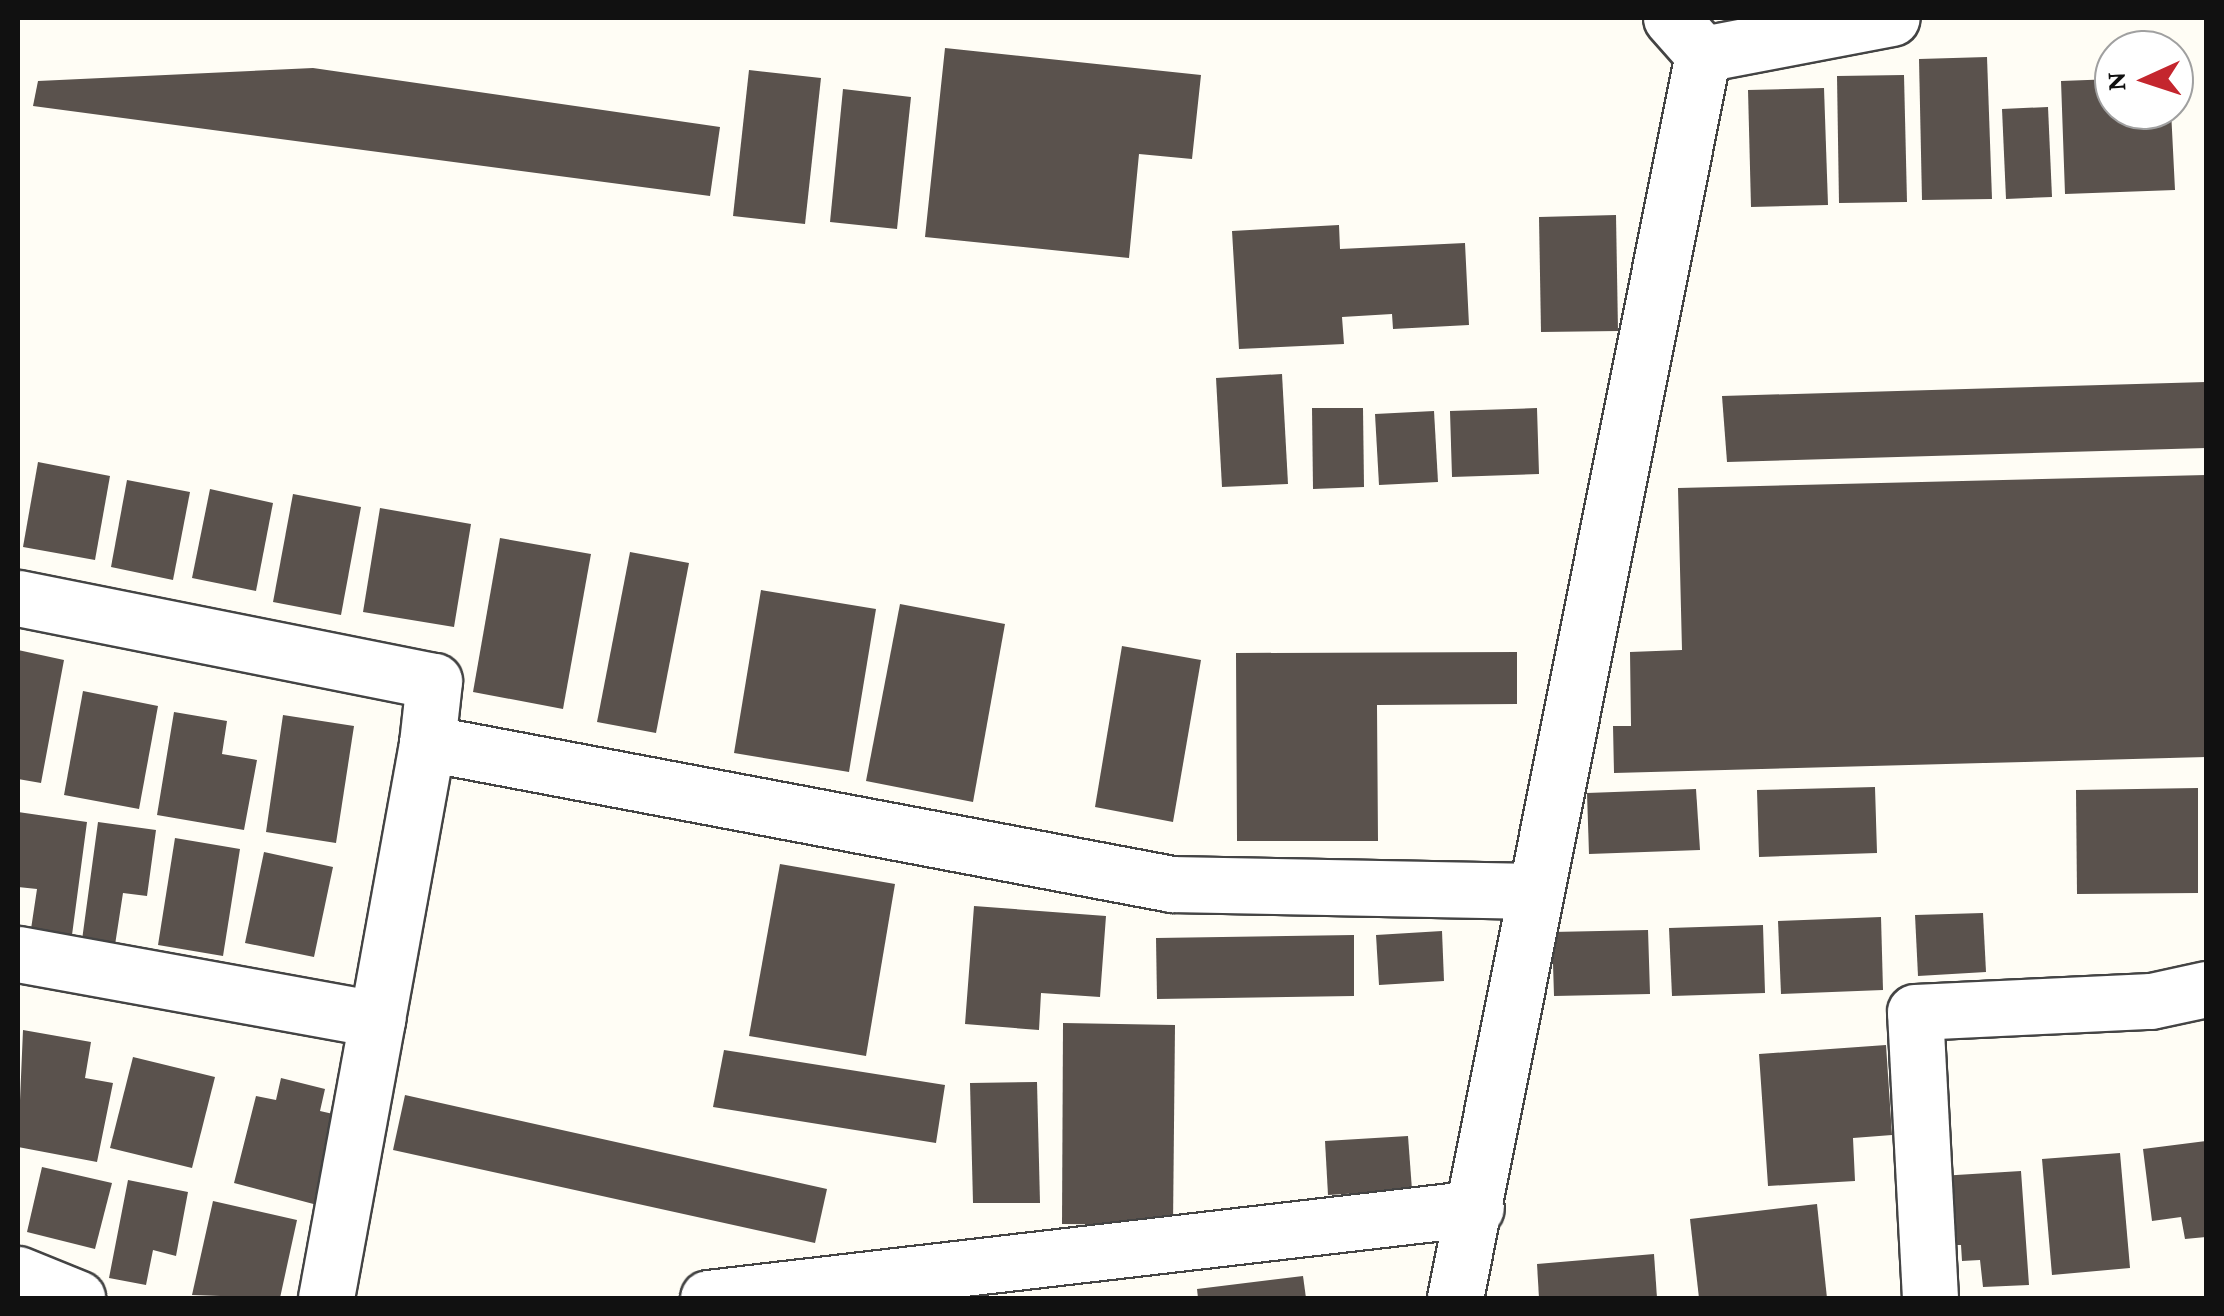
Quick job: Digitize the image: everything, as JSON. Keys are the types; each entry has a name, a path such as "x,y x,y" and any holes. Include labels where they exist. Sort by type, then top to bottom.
{"street":[{"path":"1455,1298 1476,1208 1687,36 1892,18"},
{"path":"18,598 434,681 427,743 326,1298"},
{"path":"427,743 1172,884 1534,891"},
{"path":"18,954 377,1019"},
{"path":"1930,1298 1915,1012 2151,1001 2206,989"},
{"path":"708,1298 864,1286 1476,1208"},
{"path":"18,1274 77,1298"}],"building":[{"path":"945,48 1201,75 1192,159 1139,154 1129,258 925,237"},
{"path":"1987,57 1992,199 1922,200 1919,59"},
{"path":"313,68 720,127 710,196 33,106 38,81"},
{"path":"749,70 821,78 805,224 733,216"},
{"path":"1904,75 1907,202 1839,203 1837,76"},
{"path":"2094,80 2094,130 2172,130 2175,190 2065,194 2061,81"},
{"path":"1824,88 1828,205 1751,207 1748,90"},
{"path":"843,89 911,97 897,229 830,222"},
{"path":"2048,107 2052,197 2006,199 2002,109"},
{"path":"1616,215 1618,331 1541,332 1539,217"},
{"path":"1339,225 1340,249 1465,243 1469,325 1393,329 1392,314 1342,317 1344,344 1239,349 1232,231"},
{"path":"1282,374 1288,484 1222,487 1216,378"},
{"path":"2206,382 2206,448 1727,462 1722,396"},
{"path":"1312,408 1363,408 1364,487 1313,489"},
{"path":"1537,408 1539,474 1452,477 1450,411"},
{"path":"1434,411 1438,482 1379,485 1375,414"},
{"path":"38,462 110,476 95,560 23,547"},
{"path":"2206,475 2206,757 1614,773 1613,726 1631,726 1630,652 1682,650 1678,488"},
{"path":"127,480 190,492 173,580 111,567"},
{"path":"210,489 273,503 256,591 192,578"},
{"path":"293,494 361,507 341,615 273,602"},
{"path":"380,508 471,524 454,627 363,612"},
{"path":"500,538 591,554 563,709 473,692"},
{"path":"630,552 689,563 656,733 597,722"},
{"path":"761,590 876,609 849,772 734,753"},
{"path":"900,604 1005,624 973,802 866,781"},
{"path":"1122,646 1201,660 1173,822 1095,807"},
{"path":"18,650 64,660 41,783 18,779"},
{"path":"1517,652 1517,704 1377,705 1378,841 1237,841 1236,653"},
{"path":"83,691 158,706 139,809 64,795"},
{"path":"174,712 227,721 222,754 257,760 244,830 157,815"},
{"path":"283,715 354,726 336,843 266,832"},
{"path":"1875,787 1877,853 1759,857 1757,790"},
{"path":"2198,788 2198,893 2077,894 2076,790"},
{"path":"1696,789 1700,850 1589,854 1587,793"},
{"path":"18,812 87,822 72,935 31,929 37,889 18,887"},
{"path":"98,822 156,830 147,896 123,893 115,945 82,940"},
{"path":"175,838 240,849 223,956 158,945"},
{"path":"264,852 333,867 314,957 245,943"},
{"path":"780,864 895,884 866,1056 749,1036"},
{"path":"974,906 1106,916 1100,997 1041,993 1039,1030 965,1024"},
{"path":"1983,913 1986,972 1918,976 1915,915"},
{"path":"1881,917 1883,990 1781,994 1778,921"},
{"path":"1763,925 1765,993 1672,996 1669,928"},
{"path":"1648,930 1650,994 1554,996 1552,932"},
{"path":"1442,931 1444,981 1379,985 1376,935"},
{"path":"1354,935 1354,996 1157,999 1156,938"},
{"path":"1063,1023 1175,1025 1173,1225 1062,1224"},
{"path":"23,1030 91,1042 85,1078 113,1083 97,1162 18,1147"},
{"path":"1886,1045 1892,1135 1853,1138 1855,1181 1768,1186 1759,1054"},
{"path":"724,1050 945,1085 936,1143 713,1107"},
{"path":"133,1057 215,1077 192,1168 110,1148"},
{"path":"281,1078 325,1089 320,1111 342,1116 321,1206 234,1183 256,1096 276,1100"},
{"path":"1037,1082 1040,1203 973,1203 970,1083"},
{"path":"405,1095 827,1189 815,1243 393,1150"},
{"path":"1408,1136 1412,1190 1328,1195 1325,1141"},
{"path":"2206,1141 2206,1237 2185,1239 2181,1217 2152,1221 2143,1149"},
{"path":"2120,1153 2130,1268 2052,1275 2042,1159"},
{"path":"42,1167 112,1183 95,1249 27,1232"},
{"path":"2021,1171 2029,1285 1983,1287 1980,1260 1962,1261 1961,1245 1945,1245 1940,1176"},
{"path":"128,1180 188,1192 176,1256 153,1250 146,1285 109,1278"},
{"path":"213,1201 297,1220 280,1298 192,1295"},
{"path":"1817,1204 1827,1298 1699,1298 1690,1219"},
{"path":"1654,1254 1657,1298 1539,1298 1537,1264"},
{"path":"1303,1276 1306,1298 1198,1298 1197,1289"}]}
